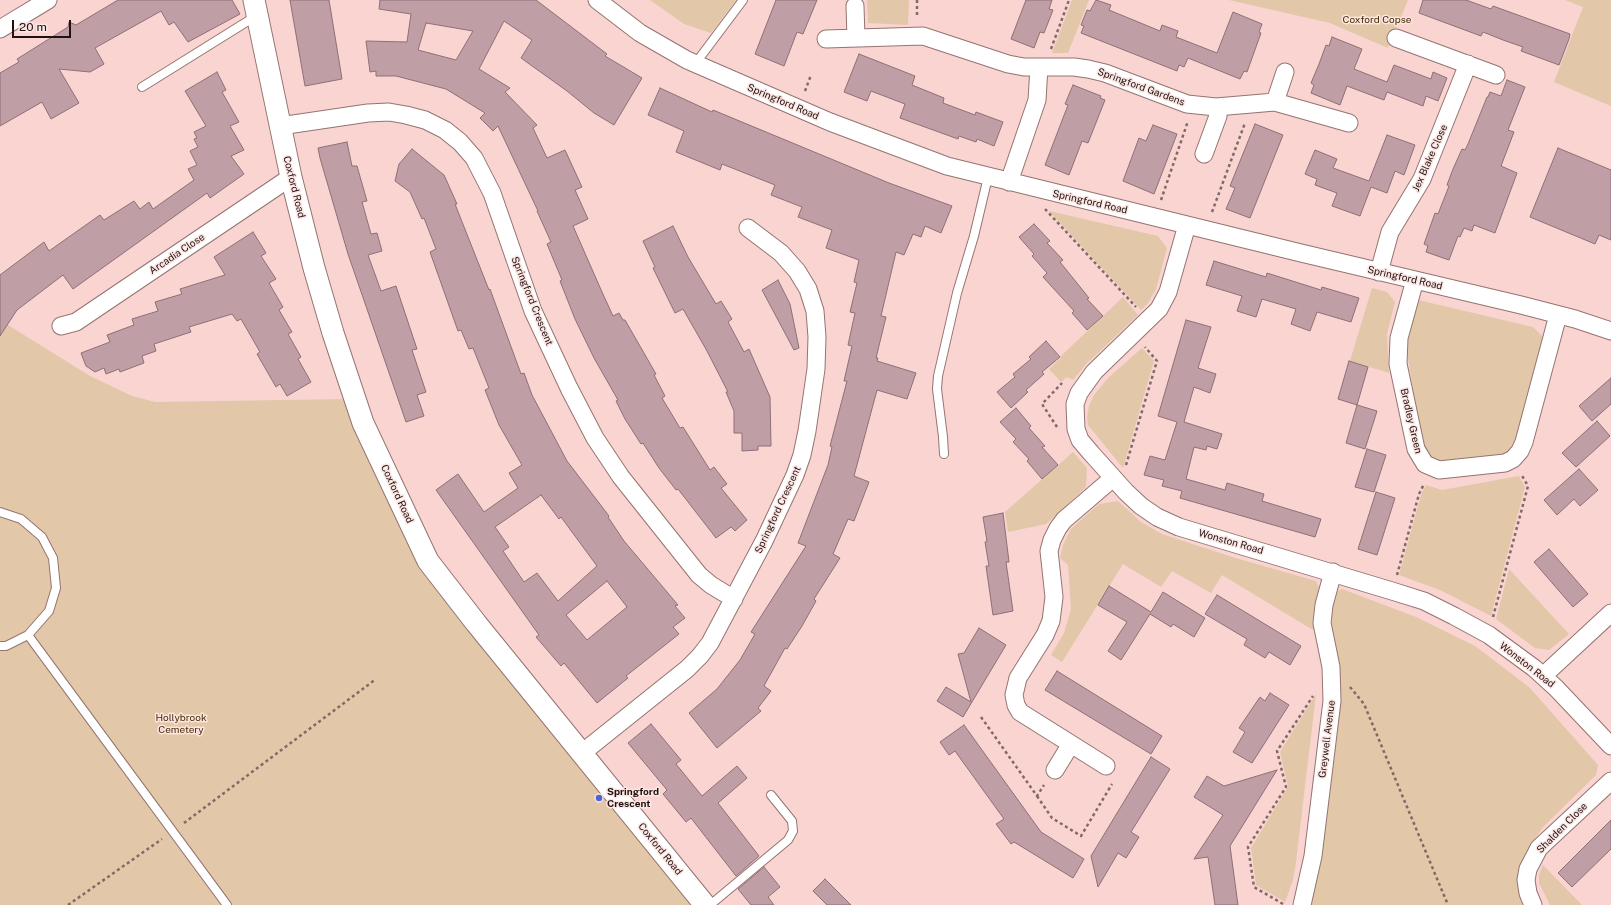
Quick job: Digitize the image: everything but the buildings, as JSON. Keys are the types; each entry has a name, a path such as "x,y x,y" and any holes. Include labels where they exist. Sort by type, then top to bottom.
{"street":[{"path":"2,24 48,0"},
{"name":"Springford Road","path":"597,0 640,33 664,48 695,64 810,114 917,156 988,177 1558,315 1611,331"},
{"path":"855,6 856,38"},
{"name":"Coxford Road","path":"255,8 291,177 329,319 363,423 428,561 476,623 705,905"},
{"name":"Springford Gardens","path":"826,39 923,36 993,60 1024,67 1074,66 1105,73 1177,101 1194,105 1218,106 1275,102 1349,123"},
{"path":"1396,38 1496,75"},
{"name":"Jex Blake Close","path":"1379,272 1390,232 1422,179 1468,64"},
{"path":"1009,182 1037,100 1042,67"},
{"path":"1275,102 1285,72"},
{"path":"1204,154 1218,116 1218,106"},
{"name":"Springford Crescent","path":"280,126 368,113 389,112 406,114 425,120 445,130 460,142 474,158 492,193 533,311 569,388 595,438 621,477 699,575 711,585 734,599"},
{"name":"Arcadia Close","path":"61,326 76,322 291,177"},
{"name":"Wonston Road","path":"1187,225 1168,292 1159,309 1134,335 1094,372 1079,393 1075,404 1074,418 1080,440 1116,482 1141,506 1157,517 1179,527 1333,572 1424,601 1489,635 1543,676 1611,746"},
{"name":"Springford Crescent","path":"582,753 687,669 700,656 710,643 734,599 764,542 796,475 808,431 816,369 817,337 815,311 808,289 797,271 780,253 748,228"},
{"name":"Bradley Green","path":"1415,280 1399,338 1398,364 1416,449 1425,464 1439,470 1505,463 1513,459 1520,451 1524,442 1558,315"},
{"path":"1106,766 1020,712 1016,705 1015,687 1045,635 1051,621 1054,597 1049,550 1055,534 1064,520 1116,482"},
{"name":"Greywell Avenue","path":"1302,905 1313,856 1332,701 1332,677 1322,623 1324,605 1333,572"},
{"path":"1543,676 1611,613"},
{"path":"1055,770 1071,744"},
{"name":"Shalden Close","path":"1533,905 1528,894 1526,880 1533,858 1539,848 1611,781"}],"lane":[{"path":"695,64 743,0"},
{"path":"142,87 255,8"},
{"path":"944,454 936,389 938,376 988,177"},
{"path":"0,512 21,519 42,537 53,558 56,588 49,611 28,635 6,646 0,646"},
{"path":"28,635 227,905"},
{"path":"710,905 788,840 793,831 792,821 771,795"}],"path":[{"path":"1042,67 1069,0"},
{"path":"1206,230 1252,103"},
{"path":"1154,217 1194,105"},
{"path":"1043,190 1040,204 1148,321"},
{"path":"1116,482 1157,361 1134,335"},
{"path":"1489,635 1528,486"},
{"path":"1392,591 1419,494"},
{"path":"1332,677 1339,678 1352,689 1364,704 1448,905"},
{"path":"68,905 173,832 376,679"},
{"path":"1286,905 1254,887 1248,847 1286,787 1277,751 1315,693"},
{"path":"981,717 1052,818 1081,836 1119,773 1106,766"},
{"path":"1037,796 1055,770"}],"green space":[{"path":"650,0 736,0 711,33 684,24"},
{"path":"867,0 909,0 908,25 868,23"},
{"path":"1072,0 1089,0 1068,53 1052,53"},
{"name":"Coxford Copse","path":"1229,0 1408,0 1388,48 1330,23"},
{"path":"1565,0 1611,0 1611,106 1554,82 1583,7"},
{"path":"1049,211 1158,236 1167,248 1156,289 1148,303 1141,310"},
{"path":"1372,288 1387,292 1395,302 1387,334 1389,373 1350,361"},
{"path":"1123,297 1138,315 1086,364 1073,380 1067,377 1061,382 1049,369"},
{"path":"1418,300 1533,327 1545,339 1519,440 1506,454 1495,458 1443,463 1427,455 1421,441 1407,352 1407,338"},
{"name":"Hollybrook Cemetery","path":"0,320 90,376 132,396 155,402 349,399 367,457 420,566 448,604 691,905 0,905"},
{"path":"1142,348 1154,361 1123,468 1088,425 1087,418 1089,406 1094,395 1108,378"},
{"path":"1073,452 1087,468 1086,487 1046,524 1008,532 1005,512"},
{"path":"1519,476 1525,487 1491,616 1440,590 1399,575 1421,495 1426,485 1442,490"},
{"path":"1118,501 1141,522 1162,534 1232,557 1316,581 1319,588 1314,609 1313,630 1222,575 1211,593 1172,571 1161,587 1123,564 1062,662 1051,655 1064,633 1071,609 1068,565 1060,558 1063,545 1071,529 1099,504"},
{"path":"1509,569 1569,634 1549,650 1535,648 1496,619"},
{"path":"1342,589 1416,617 1475,646 1529,687 1598,765 1596,775 1543,827 1528,849 1519,884 1524,905 1310,905 1314,894 1339,698 1328,616 1333,594"},
{"path":"1316,694 1296,862 1293,880 1285,902 1256,885 1251,848 1288,787 1280,752"},
{"path":"1543,865 1582,905 1550,905 1539,883 1539,875"}],"place":[{"name":"Springford Crescent","path":"599,798"}]}
